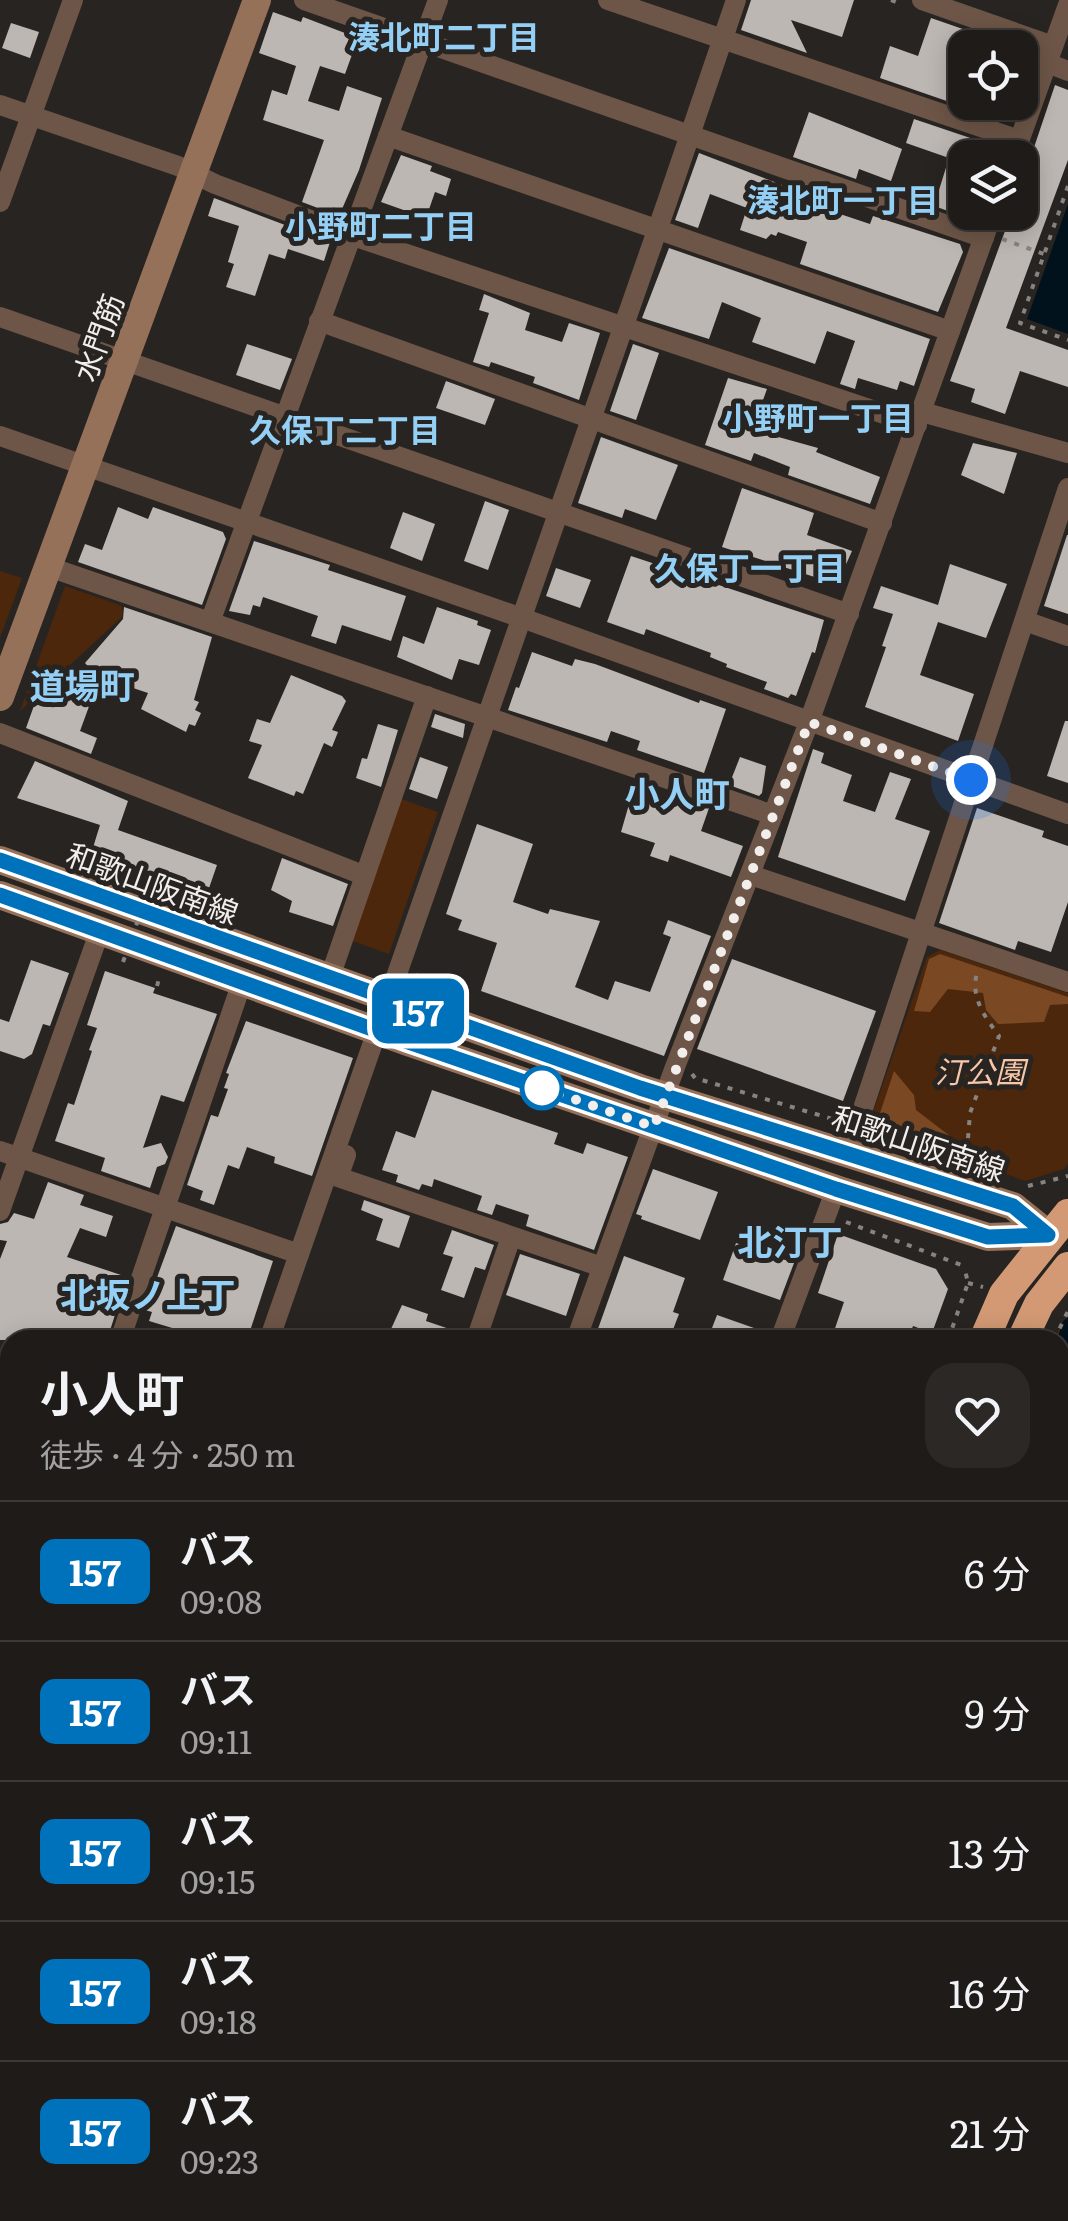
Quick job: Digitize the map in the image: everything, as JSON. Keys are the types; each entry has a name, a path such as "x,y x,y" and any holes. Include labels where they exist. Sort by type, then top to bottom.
{"highway":[{"path":"988,1330 1004,1294 1058,1224"},
{"path":"1027,1330 1039,1304 1068,1267"}],"main road":[{"name":"水門筋","path":"0,697 257,0"},
{"name":"和歌山阪南線","path":"0,860 329,980 665,1096 1013,1206 1058,1224"},
{"path":"0,895 654,1127 988,1237 1058,1224"}],"street":[{"path":"0,202 73,0"},
{"path":"304,0 984,238"},
{"path":"210,622 438,0"},
{"path":"608,0 992,140"},
{"path":"273,1330 380,1031 736,0"},
{"path":"922,0 1050,54 1068,71"},
{"path":"1019,140 1068,5"},
{"path":"0,105 350,234 625,326 919,419 1068,453"},
{"path":"388,136 950,331"},
{"path":"580,1330 849,614 987,230"},
{"path":"0,317 849,614"},
{"path":"319,321 882,524"},
{"path":"0,436 1068,814"},
{"path":"848,1154 1068,488"},
{"path":"48,567 773,815"},
{"path":"1026,621 1068,636"},
{"path":"329,980 427,696"},
{"path":"0,733 363,875"},
{"path":"751,875 1068,982"},
{"path":"0,1211 9,1154 99,932"},
{"path":"123,1330 242,982"},
{"path":"353,1100 354,1131 338,1177 602,1266"},
{"path":"9,1154 300,1254"},
{"path":"784,1330 836,1189"},
{"path":"479,1330 511,1237"}],"path":[{"path":"1068,186 1020,324 1068,340"},
{"path":"1016,244 1042,254"},
{"path":"123,962 146,895"},
{"path":"966,1164 970,1113 999,1036 979,1008 974,980 983,954"},
{"path":"157,986 160,975"},
{"path":"424,989 427,980"},
{"path":"1029,1186 1068,1176"},
{"path":"952,1330 968,1283 964,1266"}],"green space":[{"path":"0,571 22,578 0,638"},
{"path":"65,586 122,606 122,617 20,711"},
{"path":"399,798 438,812 389,954 350,940"},
{"name":"汀公園","path":"940,950 1068,993 1068,1164 1064,1169 1025,1181 869,1124 927,957"},
{"path":"1068,1316 1068,1330 1059,1330"}],"shaded area":[{"path":"940,954 1068,997 1068,1004 1050,1005 1044,1022 998,1024 986,1010 983,993 948,989 930,1012 914,1011 929,959"},
{"path":"894,1071 914,1095 916,1110 950,1136 954,1152 877,1122"}],"water":[{"path":"1068,204 1068,334 1027,319"},
{"path":"1068,1317 1068,1330 1060,1330"}],"building":[{"path":"751,0 854,0 842,37 791,20 807,53 741,30"},
{"path":"273,12 301,22 303,17 358,38 345,74 320,66 308,101 339,111 347,86 382,98 359,170 339,216 302,202 324,140 263,120 272,90 287,95 296,66 259,53"},
{"path":"931,18 966,30 948,30 948,101 880,78 890,46 918,56"},
{"path":"11,23 39,32 30,58 2,48"},
{"path":"1055,85 1068,90 1068,160 1006,328 1068,350 1068,387 1020,371 1005,414 971,402 975,389 950,381 1005,230 1038,230 1036,140"},
{"path":"809,112 902,149 891,181 859,169 856,179 793,157"},
{"path":"914,119 976,140 948,140 948,158 906,143"},
{"path":"699,153 782,185 778,195 808,205 812,197 842,207 840,214 870,224 873,216 960,244 963,252 938,312 800,264 807,242 778,232 766,239 740,230 747,208 710,194 698,228 675,220"},
{"path":"401,155 432,166 430,171 451,179 446,196 435,192 426,218 381,202"},
{"path":"948,161 948,211 934,206"},
{"path":"214,198 330,242 324,261 288,249 285,259 269,254 255,296 226,287 234,264 228,262 239,226 208,216"},
{"path":"669,248 930,339 914,386 900,381 897,390 858,378 855,389 840,384 855,341 827,331 815,364 752,342 761,318 722,302 709,339 642,318"},
{"path":"484,294 530,313 525,330 562,342 569,323 600,333 579,400 533,383 535,377 491,362 489,367 473,362 489,313 479,310"},
{"path":"247,344 292,359 280,390 236,375"},
{"path":"633,344 659,353 636,420 610,411"},
{"path":"728,378 767,389 754,425 764,433 818,448 816,452 880,477 870,504 788,475 790,467 754,453 751,461 705,445"},
{"path":"446,381 495,399 485,425 436,408"},
{"path":"601,437 678,465 656,520 625,509 622,518 578,503"},
{"path":"973,443 1017,453 1004,494 961,475"},
{"path":"742,488 814,513 807,535 852,551 839,580 832,578 830,582 722,547"},
{"path":"485,501 509,510 488,570 464,561"},
{"path":"118,507 148,519 153,507 223,532 226,539 202,605 78,562 85,544 102,550"},
{"path":"403,512 435,524 422,561 390,548"},
{"path":"1068,535 1068,614 1044,606"},
{"path":"254,541 330,565 328,570 406,596 391,641 342,625 336,644 311,636 318,616 263,597 260,607 253,605 250,615 229,611"},
{"path":"631,556 824,620 796,696 791,694 788,698 764,689 767,682 726,667 727,664 710,657 711,653 646,629 644,635 607,622"},
{"path":"950,564 1007,584 986,638 938,622 920,675 974,694 958,741 865,707 893,614 873,608 881,586 938,605"},
{"path":"556,568 591,580 580,608 546,596"},
{"path":"124,607 212,637 194,700 199,702 195,710 201,713 195,726 189,724 186,732 141,709 148,693 97,676 85,663 123,619"},
{"path":"437,607 478,621 477,625 491,630 479,665 459,659 452,680 397,657 403,636 424,644"},
{"path":"532,652 572,666 575,659 595,664 699,703 700,700 726,709 704,773 637,750 640,741 611,731 607,742 508,710"},
{"path":"291,675 346,701 332,730 338,732 332,747 324,743 303,794 296,791 294,796 248,778 262,745 249,741 257,719 270,723"},
{"path":"55,685 91,701 80,731 97,738 91,754 26,728 36,700"},
{"path":"435,714 465,724 463,738 431,727"},
{"path":"1068,721 1068,783 1047,776"},
{"path":"378,724 398,730 381,787 356,778 362,758 367,759"},
{"path":"813,749 824,753 821,763 852,775 843,801 875,812 890,772 911,779 895,819 930,831 905,901 778,857"},
{"path":"420,757 448,767 437,799 409,789"},
{"path":"740,757 766,766 759,796 729,785"},
{"path":"35,761 128,801 118,830 217,865 208,891 191,885 189,890 91,854 100,825 17,798"},
{"path":"632,794 675,807 689,805 690,801 709,808 701,831 743,846 731,877 670,855 668,862 650,856 655,843 621,832"},
{"path":"977,808 1044,831 1042,837 1068,846 1068,902 1051,952 1018,941 1015,950 939,923"},
{"path":"477,824 533,844 513,902 548,914 550,909 600,921 575,987 608,1000 615,981 650,992 671,937 663,934 668,920 711,936 664,1056 481,991 497,943 458,930 462,920 446,914"},
{"path":"282,858 348,884 333,926 289,912 292,901 271,890"},
{"path":"732,959 876,1011 843,1101 697,1049"},
{"path":"31,960 69,973 50,1026 43,1024 32,1054 24,1059 0,1051 0,1019 9,1022"},
{"path":"105,971 155,988 153,993 217,1014 184,1102 161,1095 143,1148 161,1143 168,1157 165,1164 157,1167 150,1188 101,1171 105,1158 55,1141 68,1103 74,1105 92,1051 89,1050 97,1028 87,1025"},
{"path":"246,1021 353,1058 312,1176 274,1163 275,1157 247,1147 239,1169 228,1165 214,1205 200,1200 203,1191 187,1185 211,1115 218,1117 228,1089 224,1088 229,1074 226,1073"},
{"path":"432,1090 558,1133 554,1144 583,1154 587,1143 628,1157 594,1250 526,1226 529,1215 496,1204 492,1215 477,1210 482,1196 434,1179 432,1187 422,1184 419,1190 396,1182 398,1175 382,1170 396,1131 415,1138"},
{"path":"653,1169 718,1192 700,1240 636,1214"},
{"path":"48,1182 84,1195 80,1205 113,1216 106,1237 80,1228 67,1257 127,1277 110,1330 0,1330 0,1259 7,1241 0,1240 0,1224 8,1222 14,1213 34,1219"},
{"path":"364,1200 410,1216 399,1248 376,1240 383,1219 361,1210"},
{"path":"176,1226 273,1261 250,1330 179,1330 149,1321 152,1312 145,1310"},
{"path":"452,1230 494,1245 485,1270 475,1267 464,1298 441,1290 453,1257 443,1254"},
{"path":"838,1234 936,1269 948,1289 933,1330 913,1326 912,1330 834,1330 844,1302 818,1293"},
{"path":"736,1243 794,1263 780,1300 723,1280"},
{"path":"520,1254 580,1274 566,1316 506,1295"},
{"path":"624,1256 685,1278 673,1312 679,1314 673,1330 598,1330"},
{"path":"402,1305 428,1314 426,1321 452,1330 391,1330"},
{"path":"717,1315 760,1330 711,1330"}],"bus line":[{"name":"157","path":"0,860 640,1088 1013,1206 1048,1235 988,1237 836,1189 408,1042 0,895"}],"district":[{"name":"湊北町二丁目","path":"444,35"},
{"name":"湊北町一丁目","path":"843,198"},
{"name":"小野町二丁目","path":"381,224"},
{"name":"小野町一丁目","path":"818,416"},
{"name":"久保丁二丁目","path":"345,428"},
{"name":"久保丁一丁目","path":"750,566"},
{"name":"道場町","path":"82,684"},
{"name":"小人町","path":"677,792"},
{"name":"北汀丁","path":"790,1240"},
{"name":"北坂ノ上丁","path":"148,1293"}],"route":[{"path":"542,1088 654,1127 809,722 971,780"}]}
